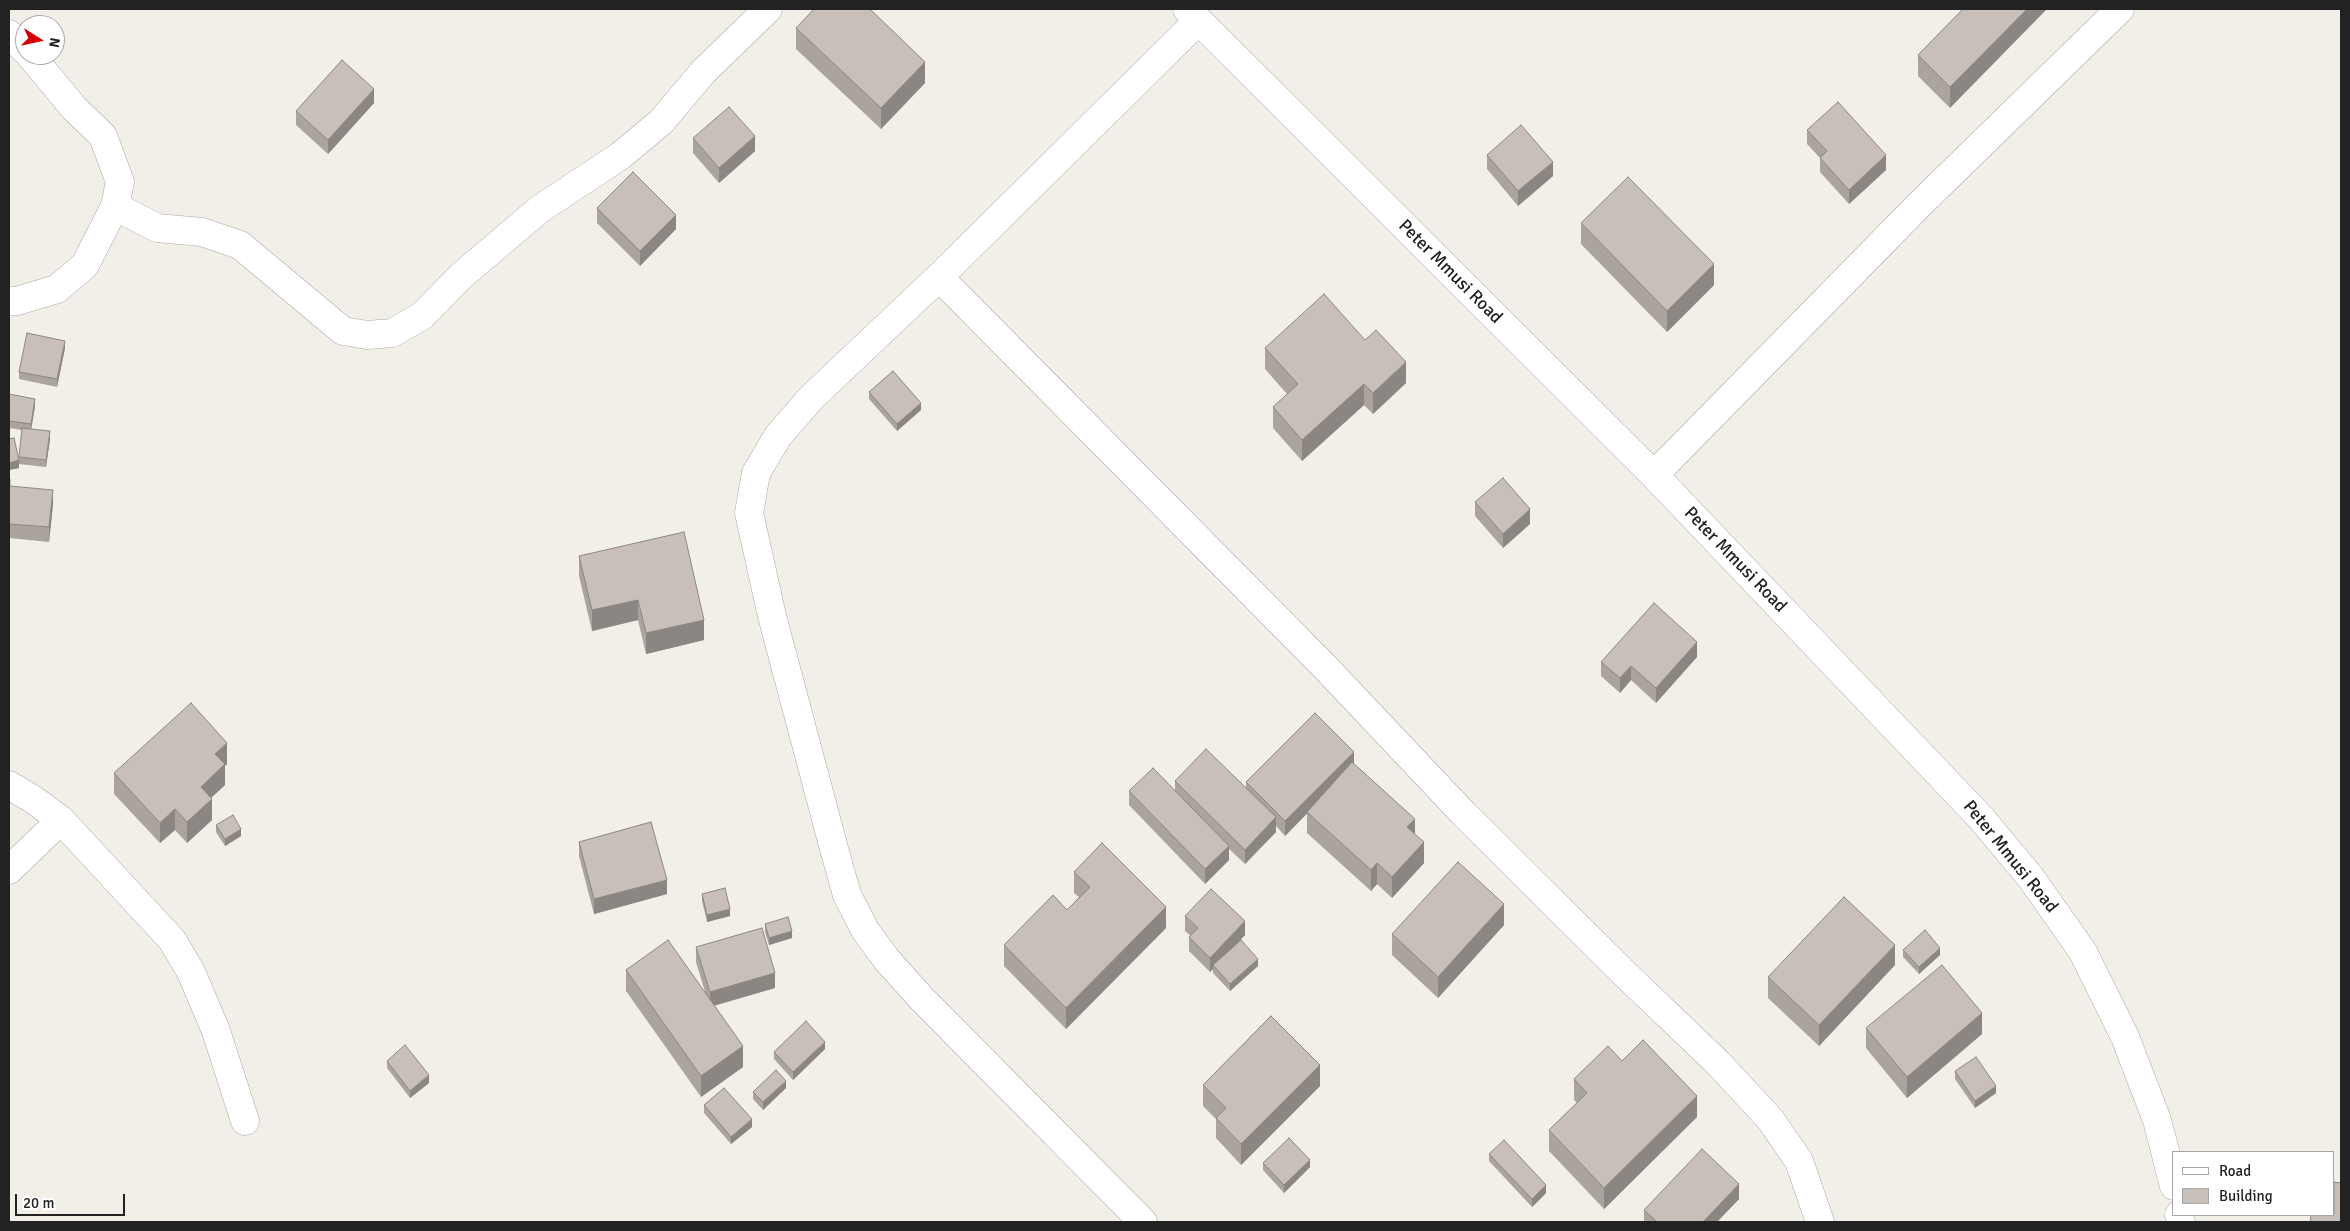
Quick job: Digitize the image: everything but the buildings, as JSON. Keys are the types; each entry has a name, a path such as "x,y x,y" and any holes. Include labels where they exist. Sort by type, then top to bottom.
{"street":[{"path":"115,206 157,228 202,232 240,245 343,331 367,335 392,333 422,316 461,276 540,209 620,156 661,122 704,72 768,9"},
{"path":"1654,475 1921,203 2120,9"},
{"path":"1143,1222 922,999 887,960 865,930 847,894 833,846 772,616 749,513 756,473 778,436 811,398 939,277 1192,15"},
{"name":"Peter Mmusi Road","path":"1192,15 1654,475 1981,818 2031,878 2083,952 2125,1038 2157,1120 2172,1178"},
{"path":"9,301 17,301 57,289 85,266 115,206 120,182 103,136 74,108 38,65"},
{"path":"939,277 1325,668 1463,813 1627,976 1718,1063 1764,1112 1799,1161 1820,1222"},
{"path":"9,786 34,800 60,820 172,940 192,972 216,1031 245,1121"},
{"path":"9,870 60,820"}]}
